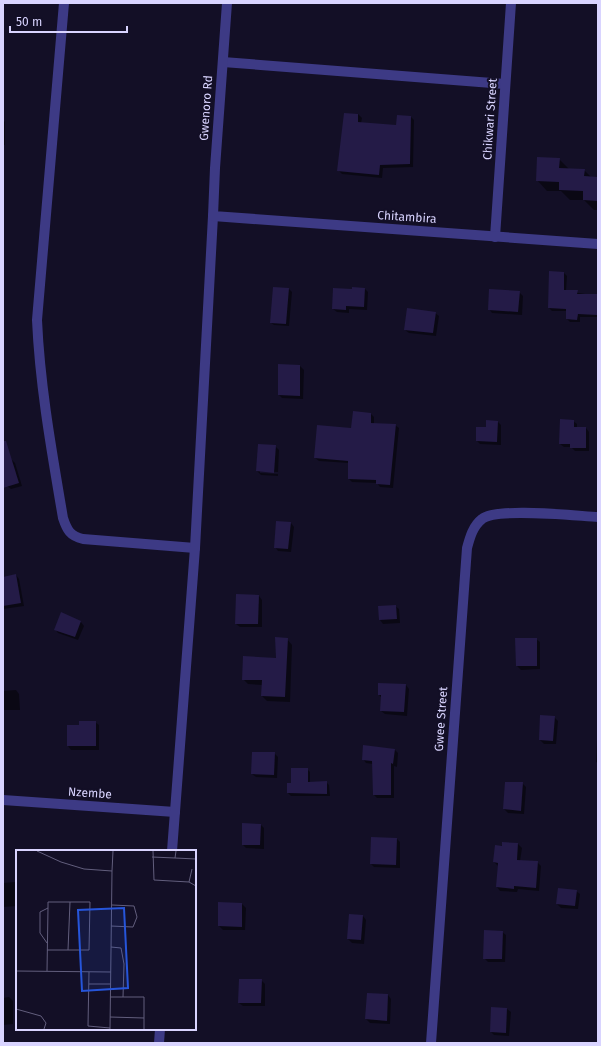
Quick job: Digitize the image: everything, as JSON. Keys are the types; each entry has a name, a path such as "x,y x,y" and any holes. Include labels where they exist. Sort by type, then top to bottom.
{"street":[{"path":"64,3 38,320 38,344 49,431 63,518 67,530 74,537 195,548"},
{"name":"Gwenoro Rd","path":"172,850 195,548 223,62 228,3"},
{"name":"Chikwari Street","path":"495,237 511,3"},
{"path":"223,62 505,84"},
{"name":"Chitambira","path":"214,216 598,244"},
{"name":"Gwee Street","path":"431,1043 467,548 470,536 483,518 499,513 555,514 598,517"},
{"name":"Nzembe","path":"3,800 175,812"},
{"path":"159,1043 160,1030"}],"building":[{"path":"344,113 358,114 358,122 396,125 397,115 411,116 410,164 380,165 379,175 337,171"},
{"path":"537,157 560,158 559,168 585,169 584,176 598,177 598,201 583,200 583,191 559,190 559,182 536,181"},
{"path":"549,271 564,272 564,290 578,290 577,294 597,294 597,315 578,314 577,320 566,319 566,309 548,308"},
{"path":"273,287 289,288 286,324 270,323"},
{"path":"352,287 365,288 364,307 346,306 346,310 332,309 333,288 352,289"},
{"path":"489,289 520,291 518,312 488,310"},
{"path":"407,308 436,312 433,333 404,330"},
{"path":"278,364 300,365 300,396 278,395"},
{"path":"353,411 371,413 371,423 396,424 390,485 376,484 376,480 348,479 348,461 314,458 317,425 351,428"},
{"path":"560,419 574,420 574,427 586,427 586,448 570,448 570,444 559,444"},
{"path":"486,420 498,421 497,442 476,441 476,427 486,427"},
{"path":"3,441 6,441 19,483 3,488"},
{"path":"258,444 276,445 274,473 256,471"},
{"path":"276,521 291,522 288,549 274,548"},
{"path":"16,574 21,603 3,606 3,577"},
{"path":"236,594 259,595 258,624 235,624"},
{"path":"396,605 397,619 379,620 378,606"},
{"path":"61,612 81,621 75,637 54,630"},
{"path":"275,637 288,638 285,697 261,696 262,680 242,680 243,656 276,658"},
{"path":"515,638 537,638 537,666 516,666"},
{"path":"378,683 406,684 404,712 380,711 381,695 378,695"},
{"path":"540,715 555,716 553,741 539,740"},
{"path":"79,721 96,721 96,746 67,746 67,725 79,725"},
{"path":"363,745 395,749 393,764 391,763 391,795 373,795 372,761 362,760"},
{"path":"252,752 275,752 274,775 251,774"},
{"path":"291,768 308,768 308,782 327,781 327,794 287,793 287,783 291,783"},
{"path":"505,782 523,782 521,811 503,809"},
{"path":"242,823 261,824 260,845 242,845"},
{"path":"371,837 397,838 396,865 370,864"},
{"path":"502,842 518,843 517,860 538,861 536,888 514,886 514,889 496,887 498,863 493,862 495,845 502,846"},
{"path":"558,888 577,890 575,906 556,904"},
{"path":"218,902 242,903 242,927 218,926"},
{"path":"349,914 363,915 361,940 347,939"},
{"path":"484,930 503,931 502,959 483,959"},
{"path":"239,979 262,979 261,1003 238,1003"},
{"path":"367,993 388,994 387,1021 365,1019"},
{"path":"491,1007 507,1008 506,1033 490,1032"}]}
